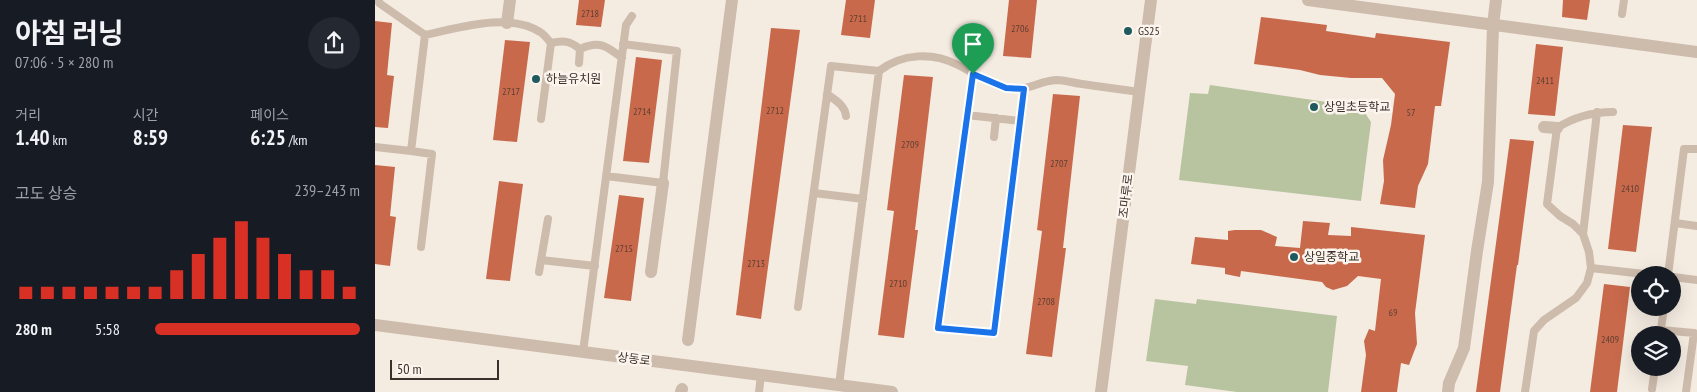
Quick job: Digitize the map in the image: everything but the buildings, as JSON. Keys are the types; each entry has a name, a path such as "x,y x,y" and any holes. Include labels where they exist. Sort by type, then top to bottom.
{"street":[{"path":"507,23 509,0"},
{"path":"688,340 732,0"},
{"name":"조마루로","path":"1101,392 1151,0"},
{"path":"1308,0 1697,52"},
{"path":"1448,392 1449,383 1464,348 1488,182 1493,25 1496,0"},
{"path":"651,272 663,183"},
{"name":"상동로","path":"377,326 892,392"}],"lane":[{"path":"379,0 379,3 425,35 473,25 507,23 525,26 542,32 551,44 541,118"},
{"path":"1622,14 1624,0"},
{"path":"583,352 623,44 626,26 632,16"},
{"path":"411,152 425,35"},
{"path":"551,44 562,41 571,42 580,49"},
{"path":"580,49 599,44 609,47 622,58"},
{"path":"606,176 663,183 677,51 623,44"},
{"path":"579,63 580,49"},
{"path":"839,385 879,71 889,63 909,57 925,56 949,61 1006,88 1024,89 1055,80 1139,92"},
{"path":"798,306 831,66 879,71"},
{"path":"973,74 938,328 994,333 1024,89"},
{"path":"827,94 838,101 846,110 846,116"},
{"path":"1525,392 1534,331 1544,320 1576,298 1587,283 1591,268 1589,252 1583,234 1597,112"},
{"path":"1583,234 1573,224 1559,216 1547,204 1550,128 1577,117 1597,112 1613,112"},
{"path":"967,115 1020,121"},
{"path":"994,137 996,118"},
{"path":"375,147 432,154 421,247"},
{"path":"1669,266 1684,149 1697,149"},
{"path":"813,193 863,199"},
{"path":"539,272 548,219"},
{"path":"1675,223 1697,226"},
{"path":"541,260 595,266"},
{"path":"1591,268 1631,273"},
{"path":"1681,278 1697,280"},
{"path":"1681,333 1694,333 1686,392"},
{"path":"759,392 761,375"},
{"path":"1652,389 1654,376"}],"green space":[{"path":"1210,85 1361,107 1371,122 1361,201 1179,180 1190,93 1208,94"},
{"path":"1155,299 1196,304 1197,299 1337,316 1328,392 1237,392 1185,385 1188,366 1146,361"}],"place":[{"name":"GS25","path":"1128,31"},
{"name":"하늘유치원","path":"536,79"},
{"name":"상일초등학교","path":"1314,107"},
{"name":"상일중학교","path":"1294,257"}],"route":[{"path":"973,74 1006,88 1024,89 994,333 938,328 973,74"}]}
